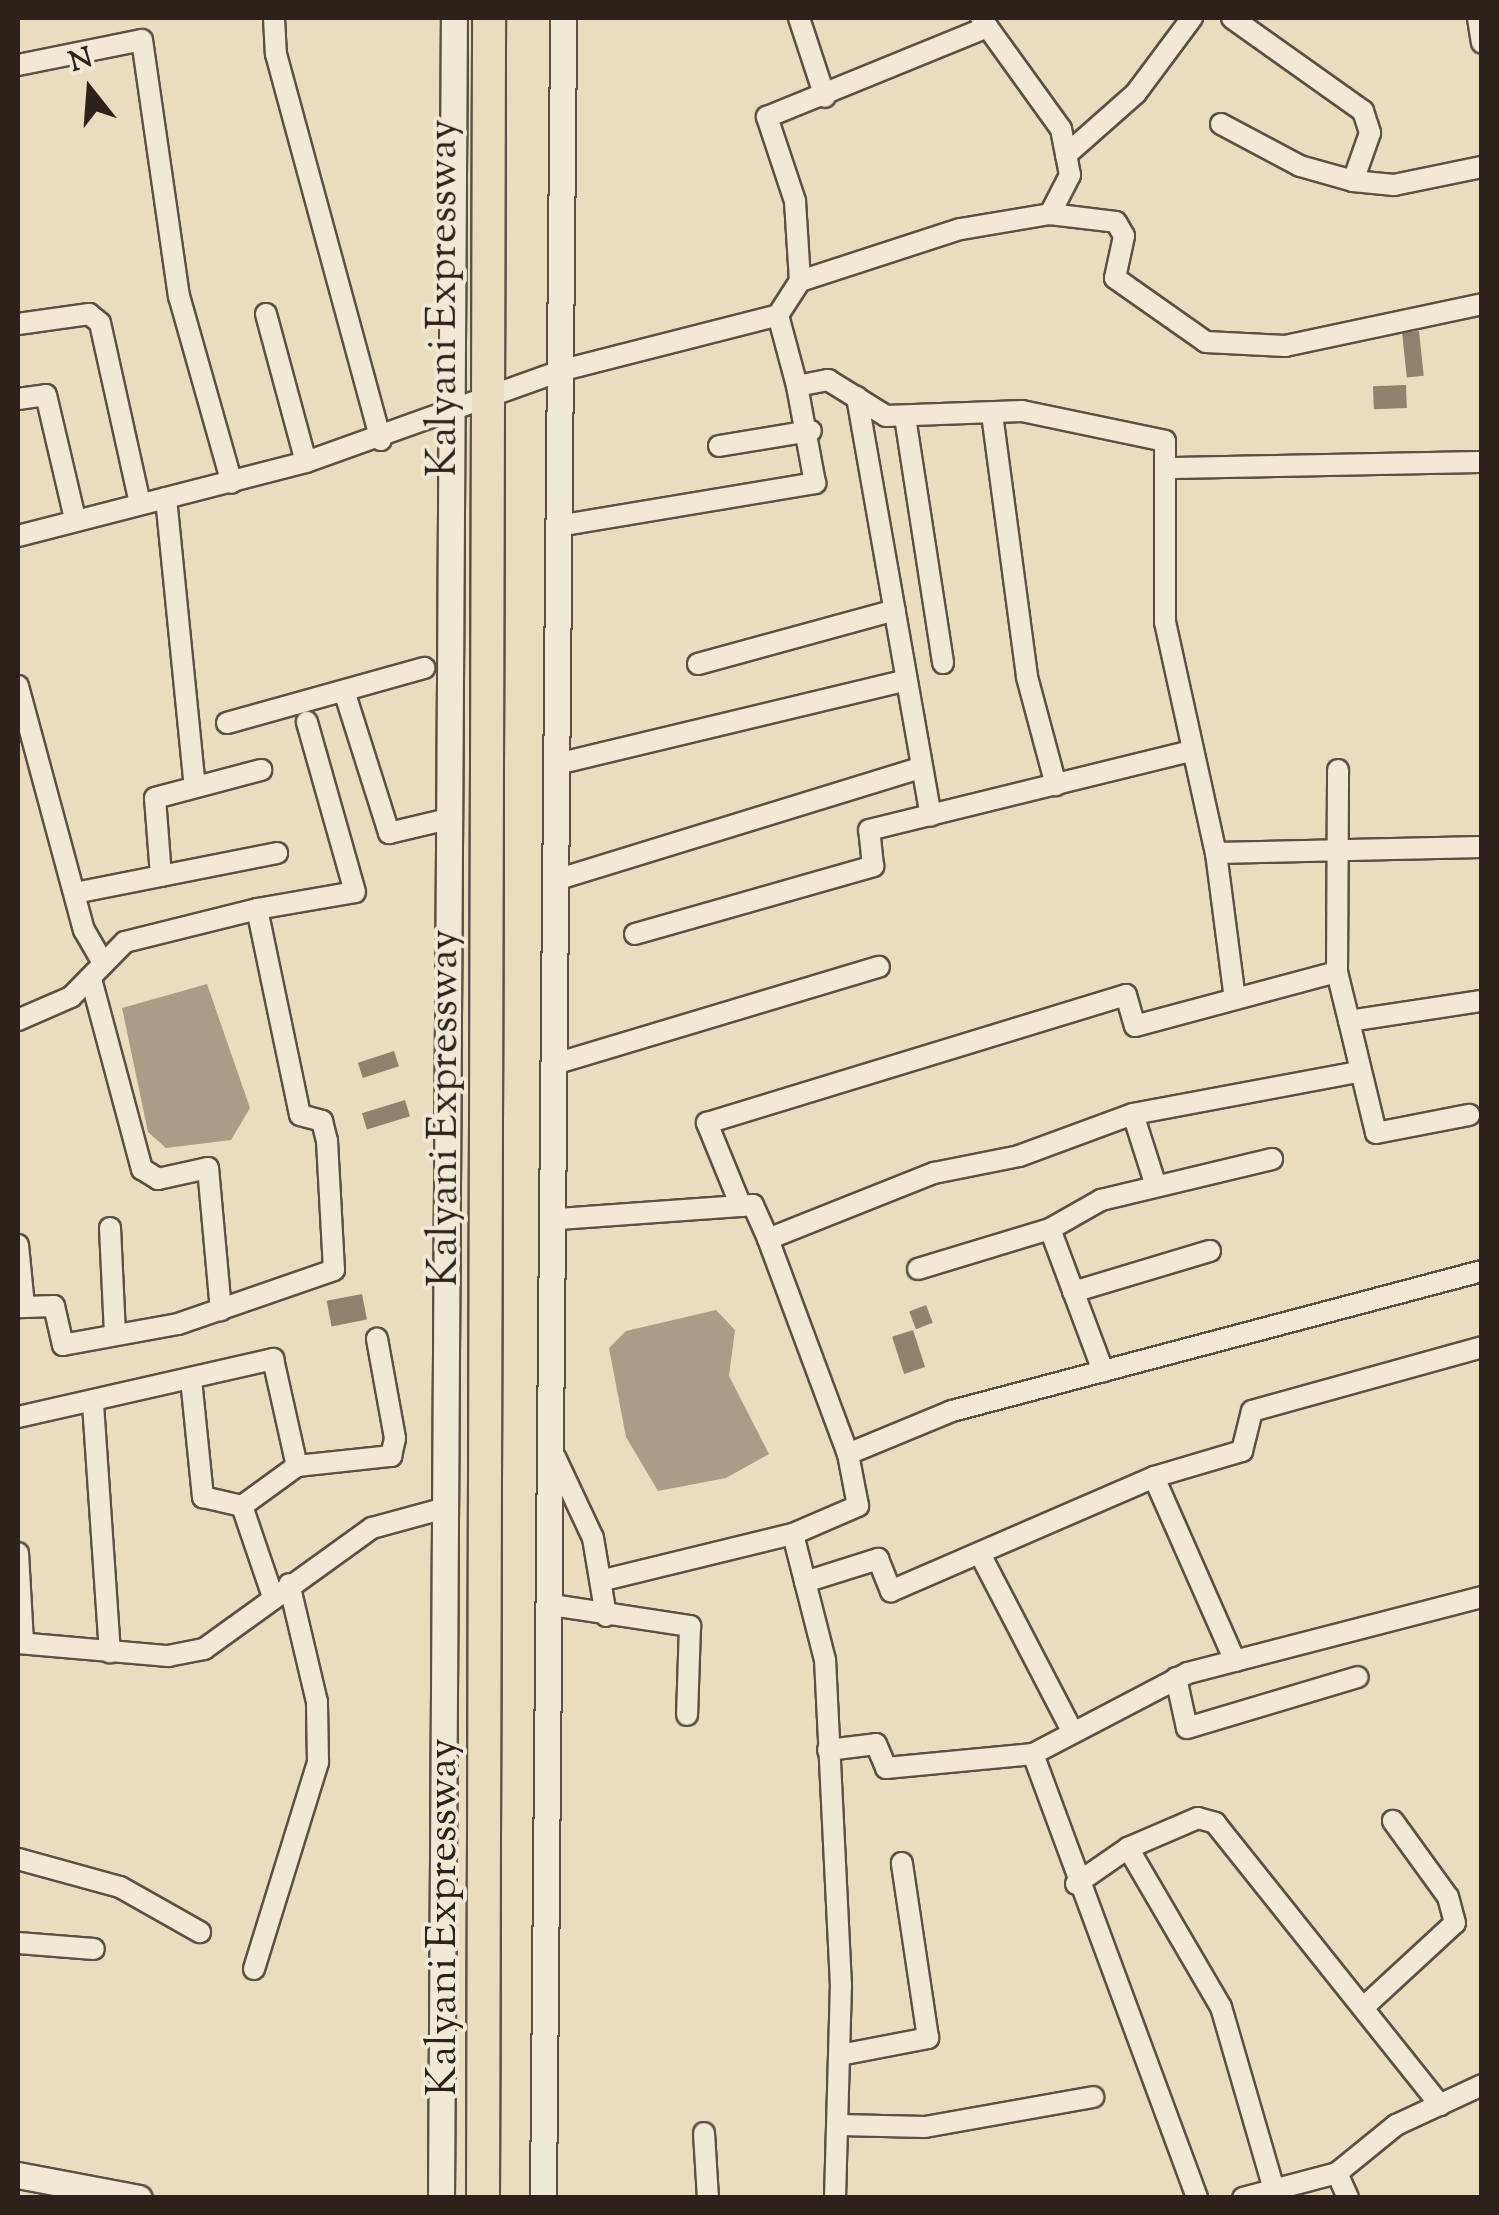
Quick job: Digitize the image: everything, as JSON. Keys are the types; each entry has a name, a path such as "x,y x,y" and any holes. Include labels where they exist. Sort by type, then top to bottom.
{"highway":[{"name":"Kalyani Expressway","path":"483,2198 488,18"}],"street":[{"path":"274,18 276,54 381,440"},
{"path":"440,2198 458,410 454,18"},
{"path":"543,2198 558,1219 563,18"},
{"path":"799,18 825,97"},
{"path":"1066,155 1136,93 1192,18"},
{"path":"1232,18 1363,111 1370,133 1353,181"},
{"path":"1478,18 1482,43"},
{"path":"18,536 306,462 381,440 563,370 778,315 800,281 795,201 767,117 825,97 984,22 1061,129 1070,175 1050,214"},
{"path":"18,65 142,40 179,296 232,483"},
{"path":"1222,124 1300,166 1353,181 1394,185 1482,167"},
{"path":"800,281 960,229 1050,214 1116,222 1124,236 1115,278 1206,342 1285,346 1482,304"},
{"path":"18,324 89,314 100,323 140,504"},
{"path":"266,314 306,462"},
{"path":"558,526 815,484 811,431 778,315"},
{"path":"797,386 828,380 905,417 992,414 1109,423 1165,440 1172,468 1165,622 1188,752 1216,853 1236,999"},
{"path":"18,400 46,395 75,519"},
{"path":"857,397 896,610 904,681 931,816"},
{"path":"992,414 1026,677 1056,786"},
{"path":"905,417 943,663"},
{"path":"719,446 811,431"},
{"path":"1172,468 1482,462"},
{"path":"166,498 195,787"},
{"path":"698,664 896,610"},
{"path":"227,723 345,694 424,668"},
{"path":"557,764 904,681"},
{"path":"18,686 80,892 84,930 98,972 142,1170 158,1178 208,1168 222,1310"},
{"path":"345,694 389,833 452,818"},
{"path":"18,1020 98,972 124,942 257,908 355,892 308,722"},
{"path":"635,934 873,866 869,830 1188,752"},
{"path":"559,879 920,768"},
{"path":"162,876 155,798 261,770"},
{"path":"1338,770 1338,972 1357,1072 1376,1134 1469,1115"},
{"path":"1216,853 1482,848"},
{"path":"80,892 277,852"},
{"path":"18,1245 21,1306 54,1306 63,1345 222,1310 334,1270 327,1141 322,1121 300,1115 257,908"},
{"path":"558,1063 878,967"},
{"path":"741,1206 707,1123 1126,995 1135,1026 1338,972"},
{"path":"1349,1021 1482,1000"},
{"path":"768,1240 934,1174 1019,1156 1133,1114 1357,1072"},
{"path":"1133,1114 1155,1183"},
{"path":"918,1270 1050,1229 1155,1183 1272,1159"},
{"path":"558,1219 753,1205 848,1454 858,1506 794,1534 604,1580"},
{"path":"110,1228 115,1335"},
{"path":"1050,1229 1102,1371"},
{"path":"1073,1292 1210,1251"},
{"path":"848,1454 952,1411 1482,1271"},
{"path":"191,1379 203,1497 242,1506 297,1466 390,1456 396,1438 377,1338"},
{"path":"806,1582 878,1559 891,1591 1154,1477 1242,1451 1252,1410 1482,1348"},
{"path":"18,1418 93,1404 273,1358 297,1466"},
{"path":"93,1404 110,1652"},
{"path":"555,1457 604,1580 606,1616"},
{"path":"1154,1477 1235,1661"},
{"path":"242,1506 281,1591 317,1702 318,1762 254,1969"},
{"path":"18,1553 20,1643 110,1652 204,1649 372,1528 446,1508"},
{"path":"794,1534 825,1660 840,2056 835,2198"},
{"path":"980,1554 1072,1730"},
{"path":"828,1750 876,1744 886,1768 1033,1754 1176,1678 1482,1597"},
{"path":"552,1605 690,1626 688,1716"},
{"path":"1176,1678 1186,1728 1358,1677"},
{"path":"1033,1754 1064,1825 1059,1840 1197,2198"},
{"path":"1076,1884 1128,1848 1198,1818 1215,1824 1365,2006 1440,2105"},
{"path":"1365,2006 1455,1923 1448,1897 1393,1822"},
{"path":"1128,1848 1220,2007 1274,2189"},
{"path":"18,1859 120,1887 200,1932"},
{"path":"840,2056 928,2038 902,1862"},
{"path":"18,1943 94,1949"},
{"path":"1243,2198 1337,2173 1396,2125 1482,2086"},
{"path":"840,2125 925,2127 1093,2097"},
{"path":"704,2133 708,2198"},
{"path":"1337,2173 1348,2198"},
{"path":"18,2175 88,2193 139,2198"}],"shaded area":[{"path":"207,984 250,1108 231,1140 166,1148 148,1132 122,1008"},
{"path":"716,1310 735,1330 729,1376 769,1454 726,1478 658,1491 626,1437 609,1348 626,1331"}],"building":[{"path":"1419,331 1424,376 1407,378 1402,333"},
{"path":"1406,385 1407,408 1374,409 1373,386"},
{"path":"394,1051 399,1066 363,1078 358,1063"},
{"path":"405,1100 410,1116 367,1129 362,1113"},
{"path":"362,1294 367,1320 332,1326 327,1301"},
{"path":"926,1305 933,1323 916,1329 909,1311"},
{"path":"913,1330 925,1367 904,1374 892,1337"}]}
